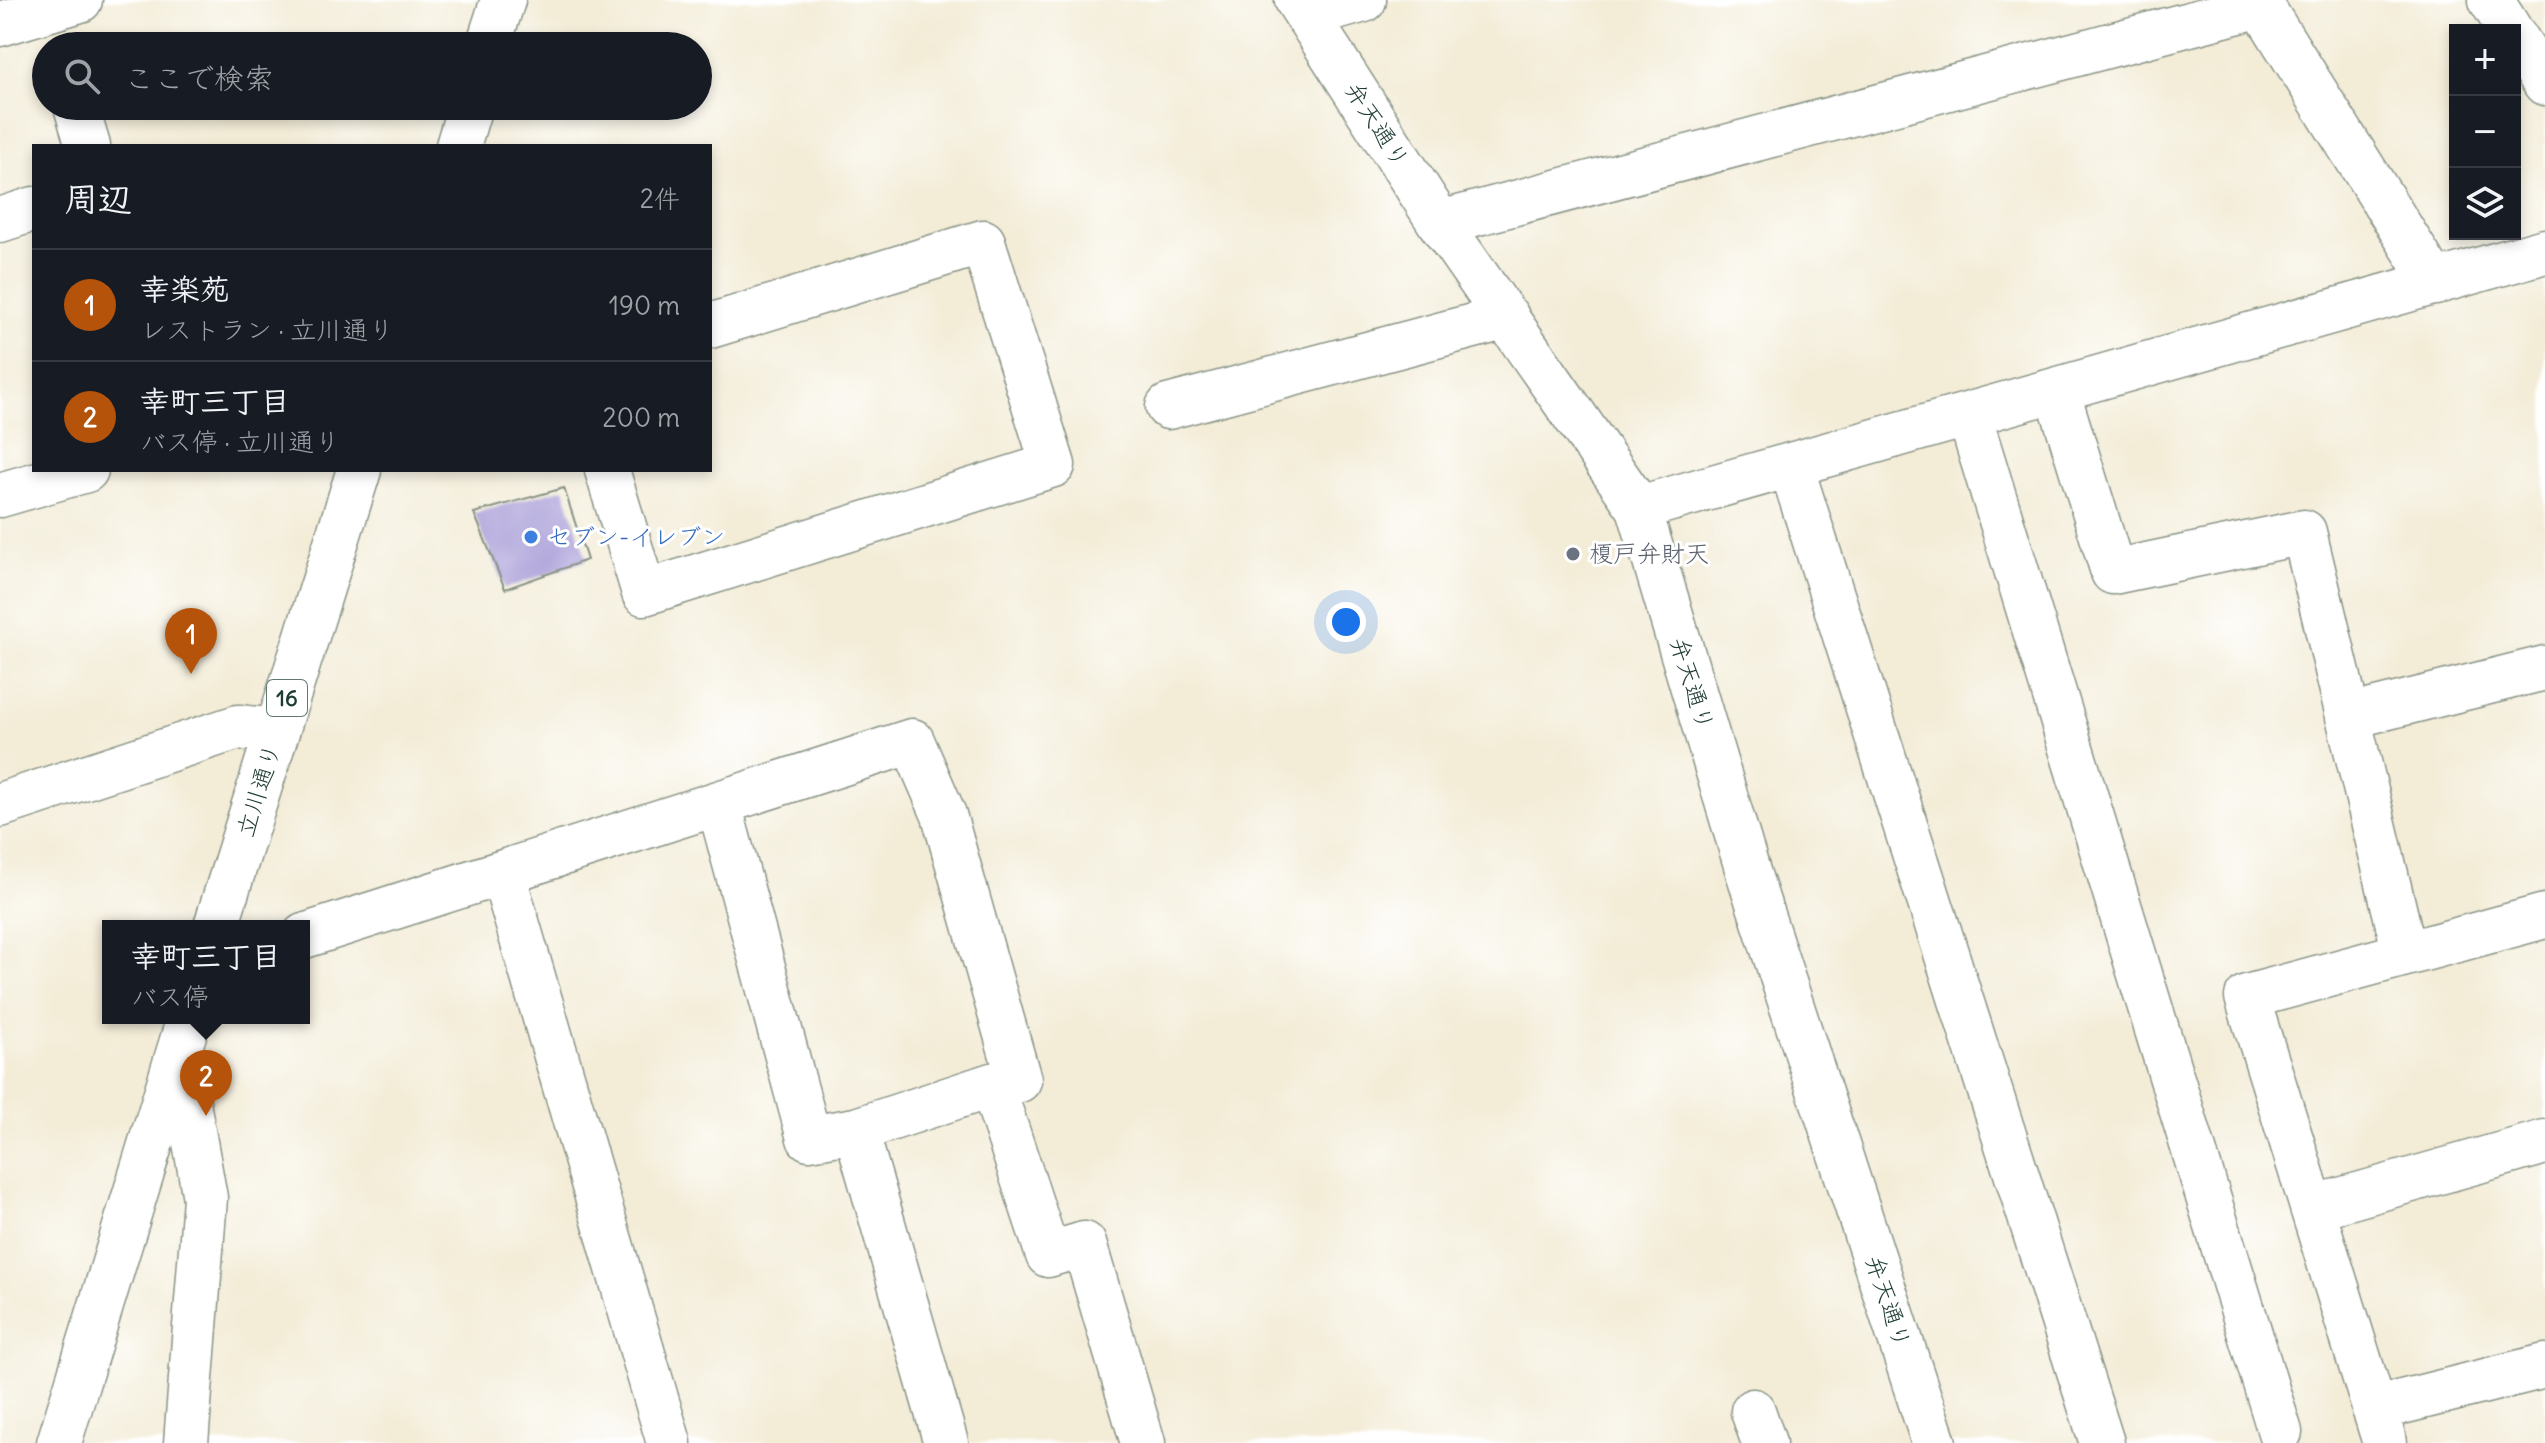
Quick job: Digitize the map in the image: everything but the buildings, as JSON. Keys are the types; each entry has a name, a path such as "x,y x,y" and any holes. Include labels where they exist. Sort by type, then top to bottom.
{"street":[{"path":"30,21 80,0"},
{"path":"493,32 503,0"},
{"path":"1302,8 1364,0"},
{"path":"2491,0 2506,24"},
{"path":"1440,223 2261,5 2435,283"},
{"name":"弁天通り","path":"1302,8 1440,223 1639,508 1749,875 1934,1443"},
{"path":"2521,46 2545,83"},
{"path":"80,120 87,144"},
{"path":"459,144 466,120"},
{"path":"0,220 32,210"},
{"path":"608,472 644,593 1053,465 983,242 712,325"},
{"path":"1639,508 2545,251"},
{"path":"1168,407 1507,317"},
{"path":"2057,390 2113,572 2304,532 2405,954"},
{"path":"1969,415 2280,1432"},
{"path":"1791,466 2102,1443"},
{"path":"0,495 79,472"},
{"name":"立川通り","path":"218,920 358,472"},
{"path":"2348,717 2545,668"},
{"path":"0,805 238,727 277,731"},
{"path":"310,934 912,741 944,815 1019,1080 992,1085 856,1130 809,1138 719,804"},
{"path":"503,874 669,1443"},
{"path":"2545,916 2247,997 2379,1426 2545,1366"},
{"path":"59,1443 184,1035"},
{"path":"184,1035 205,1198 186,1443"},
{"path":"992,1085 1048,1255 1084,1244 1143,1443"},
{"path":"856,1130 946,1443"},
{"path":"2312,1208 2545,1142"}],"place":[{"name":"セブン-イレブン","path":"531,537"},
{"name":"榎戸弁財天","path":"1573,554"},
{"name":"幸楽苑","path":"191,674"},
{"name":"幸町三丁目","path":"206,1116"}]}
